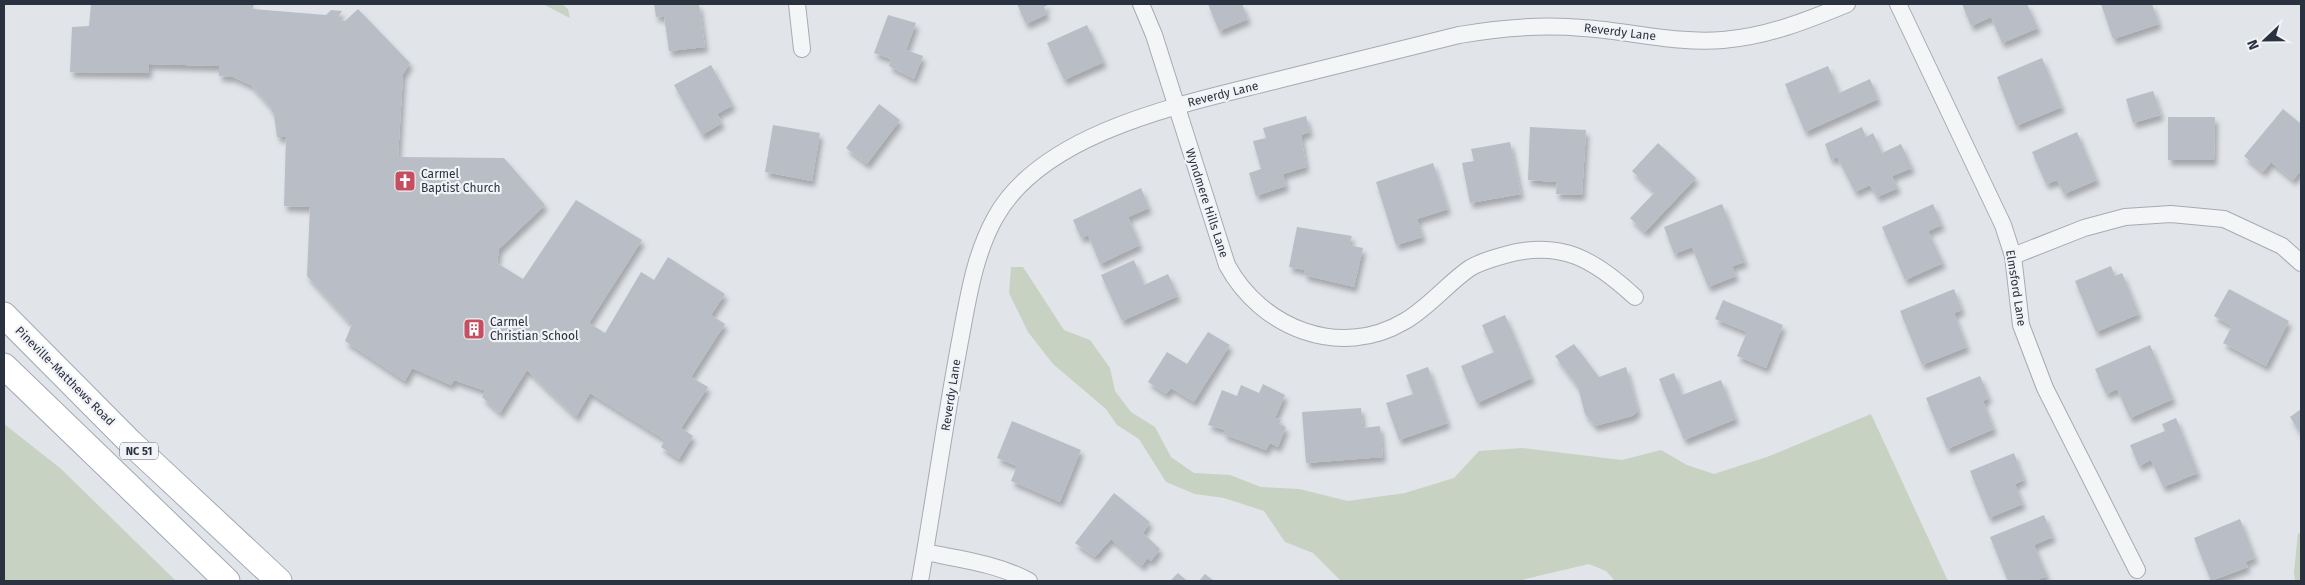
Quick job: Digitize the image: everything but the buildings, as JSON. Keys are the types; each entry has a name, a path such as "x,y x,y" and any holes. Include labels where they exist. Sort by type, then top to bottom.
{"main road":[{"name":"Pineville-Matthews Road","path":"4,315 131,443 279,581"},
{"name":"NC 51","path":"4,366 227,581"}],"street":[{"path":"797,4 802,49"},
{"name":"Wyndmere Hills Lane","path":"1141,4 1154,35 1227,265 1255,304 1289,326 1303,332 1330,337 1350,338 1387,330 1422,310 1470,268 1509,254 1546,248 1569,254 1597,267 1635,297"},
{"name":"Reverdy Lane","path":"920,581 972,278 984,242 996,217 1017,188 1044,165 1094,137 1175,106 1459,35 1495,28 1544,25 1585,28 1652,37 1723,40 1757,35 1796,25 1847,4"},
{"name":"Elmsford Lane","path":"1898,4 2003,225 2013,256 2021,325 2031,356 2045,388 2137,570"},
{"path":"2013,256 2084,228 2125,218 2171,214 2224,219 2282,246 2301,263"},
{"path":"926,552 989,566 1029,581"}],"green space":[{"path":"543,4 562,4 568,9 570,18"},
{"path":"1011,267 1023,267 1064,330 1090,340 1110,368 1115,391 1131,412 1155,427 1171,457 1194,473 1230,475 1261,487 1299,489 1348,501 1405,493 1454,478 1479,451 1522,448 1622,460 1661,450 1687,465 1714,474 1767,457 1871,414 1948,581 1615,581 1606,571 1589,564 1517,581 1341,581 1313,553 1285,542 1264,511 1224,498 1195,494 1166,482 1139,439 1117,425 1106,409 1053,364 1028,332 1009,293"},
{"path":"4,424 60,468 176,581 4,581"},
{"path":"2298,533 2301,534 2301,581 2295,581 2294,572"}],"place":[{"name":"Carmel Baptist Church","path":"405,181"},
{"name":"Carmel Christian School","path":"474,329"}]}
